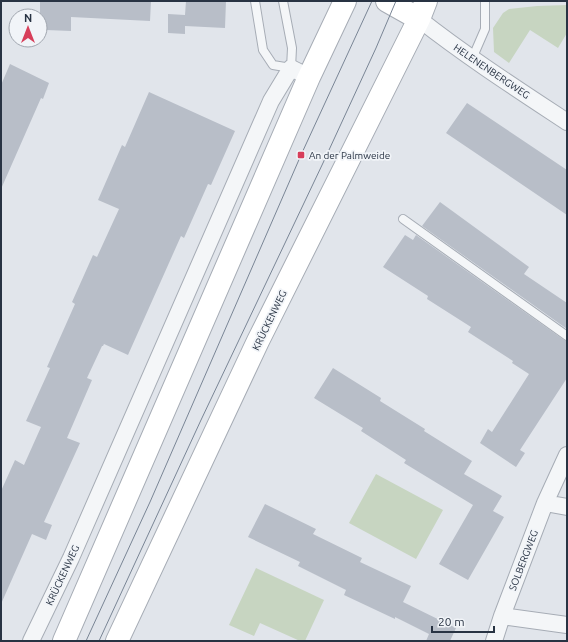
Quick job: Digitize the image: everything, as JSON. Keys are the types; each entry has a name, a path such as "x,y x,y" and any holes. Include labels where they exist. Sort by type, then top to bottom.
{"main road":[{"name":"KRÜCKENWEG","path":"64,641 300,73 345,1"},
{"path":"387,1 422,10"},
{"name":"KRÜCKENWEG","path":"117,641 258,341 422,10"}],"street":[{"name":"HELENENBERGWEG","path":"422,10 439,35 472,59 567,122"},
{"name":"KRÜCKENWEG","path":"31,641 71,558 271,101 300,73"},
{"name":"SOLBERGWEG","path":"494,641 545,503 567,455"},
{"path":"545,503 567,508"},
{"path":"502,616 567,625"}],"lane":[{"path":"255,1 263,50 272,65 300,73"},
{"path":"283,1 292,48 300,73"},
{"path":"472,59 485,29 485,1"},
{"path":"403,219 567,336"}],"green space":[{"path":"567,5 567,33 558,48 530,30 509,63 494,52 493,28 503,13 509,9"},
{"path":"376,474 443,510 416,559 349,523"},
{"path":"256,568 324,600 305,641 300,641 260,623 254,636 229,625"}],"building":[{"path":"40,1 151,1 150,21 71,17 71,31 48,30 48,8 40,8"},
{"path":"186,1 226,1 225,28 185,26 185,34 168,33 168,14 185,15"},
{"path":"10,64 49,83 1,189 1,85"},
{"path":"149,92 235,131 211,185 208,184 184,238 181,236 128,355 104,344 102,346 87,378 92,380 67,438 80,443 44,522 52,525 46,540 32,534 1,604 1,491 15,460 24,465 41,427 26,421 50,368 47,367 75,304 72,302 93,255 97,257 119,209 98,200 122,145 125,147"},
{"path":"467,103 567,170 567,215 446,133"},
{"path":"440,202 529,267 524,274 567,303 567,329 422,226"},
{"path":"405,235 413,240 416,235 567,341 567,378 520,450 525,453 516,467 480,443 488,429 492,432 529,374 512,363 513,361 468,332 471,327 427,299 428,296 383,267"},
{"path":"333,368 381,398 380,401 425,429 424,431 472,461 464,474 502,496 493,511 504,517 468,580 439,564 473,505 404,463 406,460 361,431 363,428 314,398"},
{"path":"265,504 316,529 313,534 362,558 360,562 411,586 403,602 456,628 450,641 426,641 429,634 395,617 395,619 344,595 346,590 298,566 300,562 248,537"}],"tram line":[{"path":"86,641 150,502 301,155 372,1"},
{"path":"99,641 201,420 323,163 396,1"}],"place":[{"name":"An der Palmweide","path":"301,155"}]}
